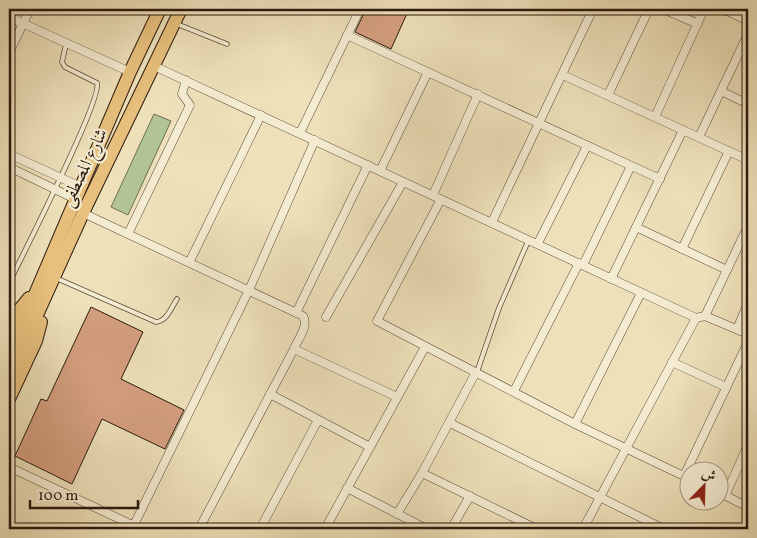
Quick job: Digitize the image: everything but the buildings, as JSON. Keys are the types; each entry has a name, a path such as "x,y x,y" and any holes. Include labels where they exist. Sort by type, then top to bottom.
{"highway":[{"name":"شارع المصطفى","path":"20,343 43,288 75,199 130,72 160,9"},
{"name":"شارع المصطفى","path":"43,288 54,277 181,9"},
{"path":"9,329 20,309 43,288"},
{"path":"9,399 36,341 43,288"},
{"path":"9,355 20,343"},
{"path":"9,376 20,343"}],"street":[{"path":"9,53 30,9"},
{"path":"300,133 360,9"},
{"path":"492,222 593,9"},
{"path":"608,95 650,9"},
{"path":"664,9 698,24"},
{"path":"655,117 704,9"},
{"path":"723,9 748,20"},
{"path":"9,17 130,72"},
{"path":"699,137 748,34"},
{"path":"347,35 539,122 660,180"},
{"path":"154,66 696,318 705,316 748,334"},
{"path":"380,171 428,72"},
{"path":"563,75 748,160"},
{"path":"128,234 190,105 182,94 186,80"},
{"path":"721,91 748,104"},
{"path":"478,94 437,197 377,321 575,424 680,474"},
{"path":"190,261 261,115"},
{"path":"611,279 683,130"},
{"path":"9,467 135,528 249,290 315,140"},
{"path":"538,244 587,146"},
{"path":"682,249 729,150"},
{"path":"9,154 81,187"},
{"path":"296,313 368,165"},
{"path":"514,391 631,166"},
{"path":"9,167 75,199"},
{"path":"326,317 403,182"},
{"path":"83,213 190,261 303,316 306,322 294,349 199,529"},
{"path":"705,316 748,226"},
{"path":"636,227 727,270"},
{"path":"575,424 641,293"},
{"path":"737,329 748,303"},
{"path":"583,529 696,318"},
{"path":"694,460 748,342"},
{"path":"325,529 425,347"},
{"path":"294,349 397,397"},
{"path":"672,362 726,387"},
{"path":"397,514 450,423 476,372"},
{"path":"270,394 370,447"},
{"path":"260,529 318,420"},
{"path":"450,423 664,529"},
{"path":"730,479 748,446"},
{"path":"422,473 537,529"},
{"path":"347,488 427,529"},
{"path":"451,529 470,496"},
{"path":"730,498 748,507"},
{"path":"513,529 518,520"}],"lane":[{"path":"174,23 227,44"},
{"path":"9,283 60,177 98,90 97,83 65,67 62,62 66,43"},
{"path":"476,372 499,308 529,239"},
{"path":"54,277 156,322 166,317 177,299"}],"green space":[{"path":"154,114 171,121 128,215 111,207"}]}
